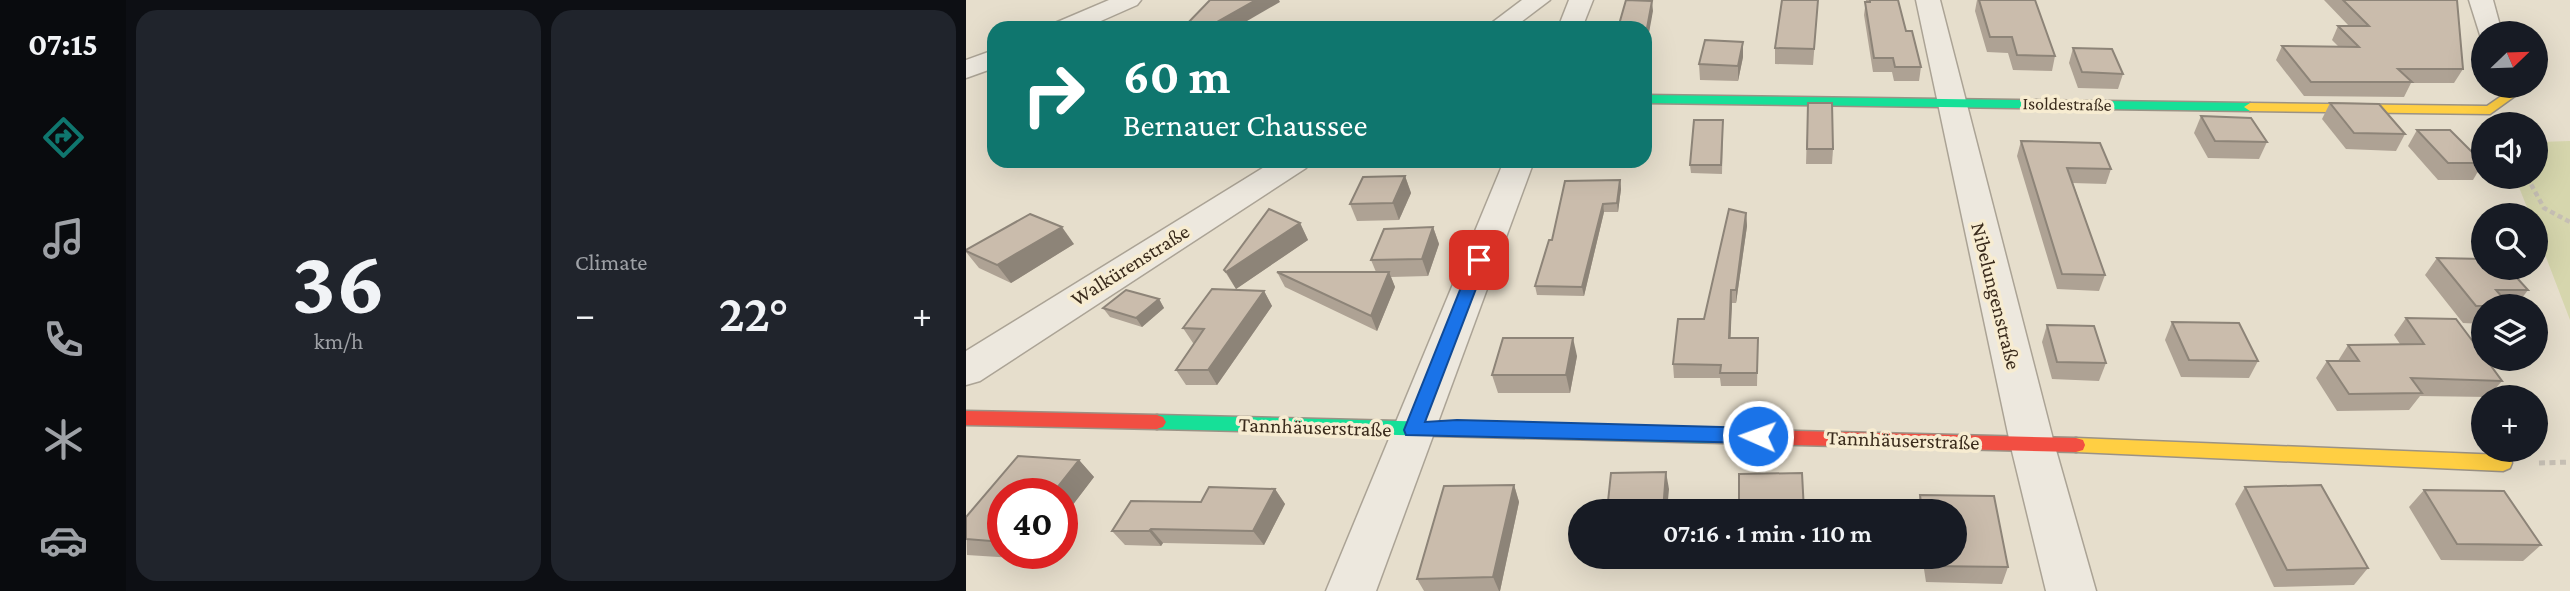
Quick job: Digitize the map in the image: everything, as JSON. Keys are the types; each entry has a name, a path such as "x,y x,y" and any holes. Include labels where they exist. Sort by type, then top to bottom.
{"street":[{"path":"1080,21 1129,0"},
{"path":"1507,21 1538,0"},
{"path":"1573,21 1581,0"},
{"name":"Nibelungenstraße","path":"1928,0 2032,443 2071,591"},
{"path":"2481,0 2487,21"},
{"path":"966,70 987,61"},
{"path":"966,83 987,84"},
{"name":"Isoldestraße","path":"1652,99 2490,110 2506,98"},
{"name":"Walkürenstraße","path":"966,370 1284,168"},
{"path":"1351,591 1516,168"},
{"name":"Tannhäuserstraße","path":"966,418 2032,443 2503,463"}],"path":[{"path":"2534,189 2544,208 2570,222"}],"green space":[{"path":"2570,141 2570,320 2548,262 2548,203 2525,203 2520,189 2548,189 2548,142"}],"building":[{"path":"1210,0 1256,0 1219,21 1190,21"},
{"path":"1626,0 1652,1 1648,21 1620,21"},
{"path":"1782,0 1818,0 1814,49 1775,48"},
{"path":"1898,0 1906,31 1912,31 1921,67 1895,67 1893,58 1874,58 1865,2"},
{"path":"1979,0 2035,0 2055,56 2017,55 2012,37 1990,37"},
{"path":"2343,0 2457,0 2463,69 2398,69 2412,82 2311,82 2282,46 2359,47 2338,26 2369,26"},
{"path":"1705,40 1743,42 1738,66 1699,64"},
{"path":"2073,48 2112,49 2123,74 2082,72"},
{"path":"1808,103 1832,103 1833,149 1807,149"},
{"path":"2330,103 2379,104 2405,134 2354,133"},
{"path":"2201,116 2251,118 2267,142 2215,141"},
{"path":"1694,120 1723,120 1721,165 1690,165"},
{"path":"2417,130 2450,130 2471,151 2471,163 2448,163"},
{"path":"2021,141 2100,143 2111,169 2067,168 2105,275 2062,274"},
{"path":"1405,176 1393,203 1350,204 1363,177"},
{"path":"1620,180 1617,203 1603,204 1582,287 1535,286 1549,240 1552,240 1565,181"},
{"path":"1269,209 1300,223 1226,272 1224,270"},
{"path":"1729,209 1746,213 1736,290 1731,290 1729,338 1758,338 1757,373 1720,373 1721,365 1673,364 1678,319 1704,319"},
{"path":"1030,214 1062,227 997,265 966,251 966,250"},
{"path":"1433,227 1422,259 1371,260 1384,229"},
{"path":"2437,258 2471,259 2471,280 2519,280 2528,290 2496,290 2500,294 2471,294 2471,300"},
{"path":"1277,272 1389,272 1371,316"},
{"path":"1212,289 1264,291 1208,370 1176,370 1204,329 1183,328"},
{"path":"1126,290 1159,299 1136,318 1103,308"},
{"path":"2406,318 2456,319 2471,339 2471,371 2495,371 2502,381 2411,378 2422,393 2349,394 2327,361 2359,361 2348,345 2424,344"},
{"path":"2172,322 2239,323 2258,361 2189,360"},
{"path":"2047,325 2094,326 2106,363 2057,362"},
{"path":"1503,338 1573,338 1566,375 1492,375"},
{"path":"1018,456 1079,460 1065,478 999,478"},
{"path":"1666,472 1664,499 1608,499 1611,473"},
{"path":"1802,473 1803,499 1739,499 1739,474"},
{"path":"1514,485 1493,577 1417,579 1444,486"},
{"path":"2321,485 2368,568 2287,570 2245,487"},
{"path":"1209,487 1275,489 1253,531 1112,531 1131,501 1201,502"},
{"path":"2424,490 2504,491 2541,545 2457,544"},
{"path":"987,492 987,541 966,539 966,517"},
{"path":"1920,495 1994,496 2008,567 1967,566 1967,499 1920,499"}],"traffic: fast":[{"path":"1652,99 2250,107"},
{"path":"1157,422 1761,437"}],"traffic: slow":[{"path":"2250,107 2490,110 2506,98"},
{"path":"2076,445 2503,463"}],"traffic: jam":[{"path":"966,418 1157,422"},
{"path":"1761,437 2076,445"}],"route":[{"path":"1479,260 1413,430 1457,428 1758,436"}]}
